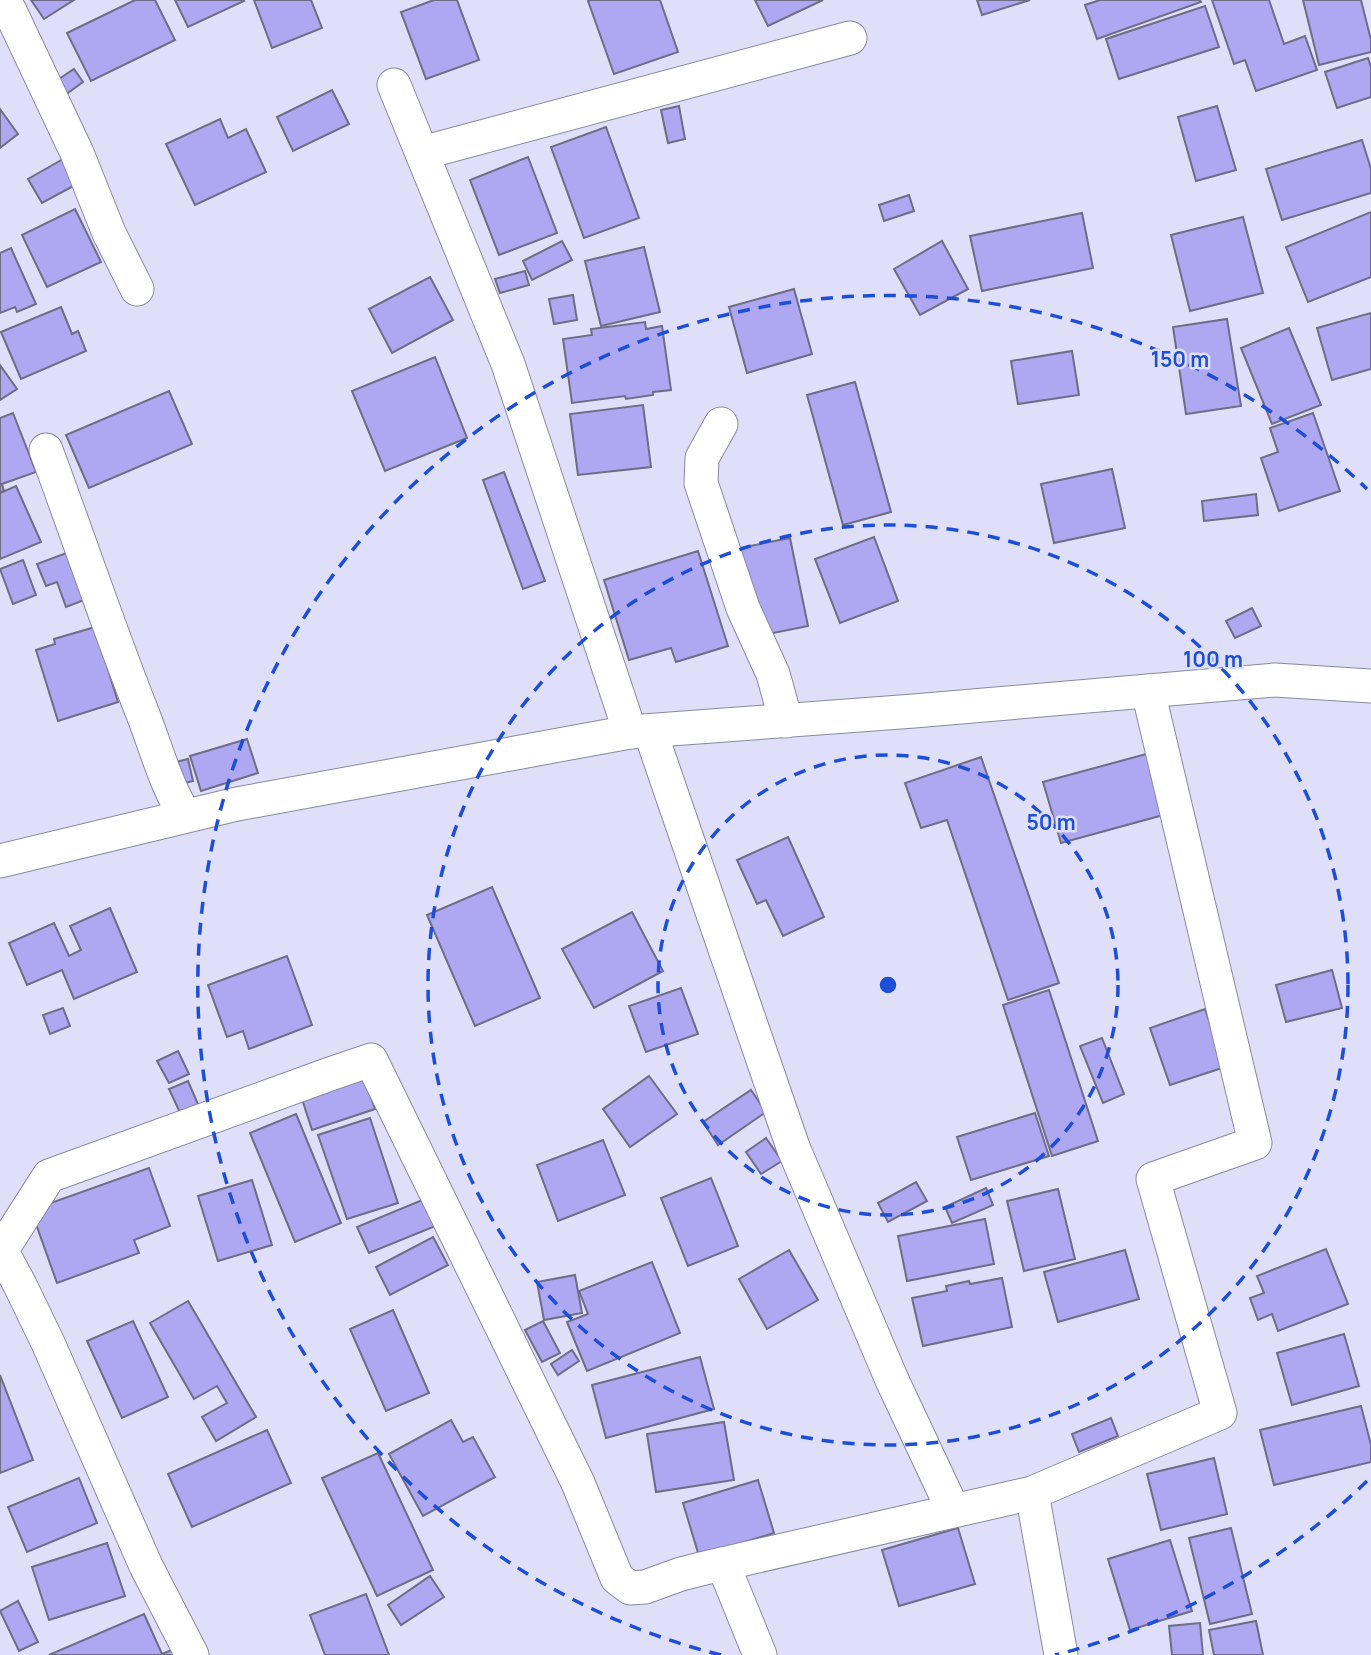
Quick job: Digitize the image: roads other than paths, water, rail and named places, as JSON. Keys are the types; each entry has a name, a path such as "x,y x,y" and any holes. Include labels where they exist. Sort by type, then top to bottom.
{"street":[{"path":"3,0 71,141 109,233 137,289"},
{"path":"422,153 850,38"},
{"path":"394,85 508,364 793,1147 892,1380 953,1510"},
{"path":"721,424 702,458 701,483 743,608 773,674 786,721"},
{"path":"46,450 120,658 173,796 185,816"},
{"path":"0,861 237,804 640,732 1275,680 1371,686"},
{"path":"192,1655 146,1566 48,1343 1,1249 49,1176 371,1060 578,1483 617,1578 630,1588 645,1587 681,1574 1032,1493 1220,1413 1153,1179 1255,1143 1148,691"},
{"path":"1032,1493 1061,1655"},
{"path":"723,1564 760,1655"}]}
